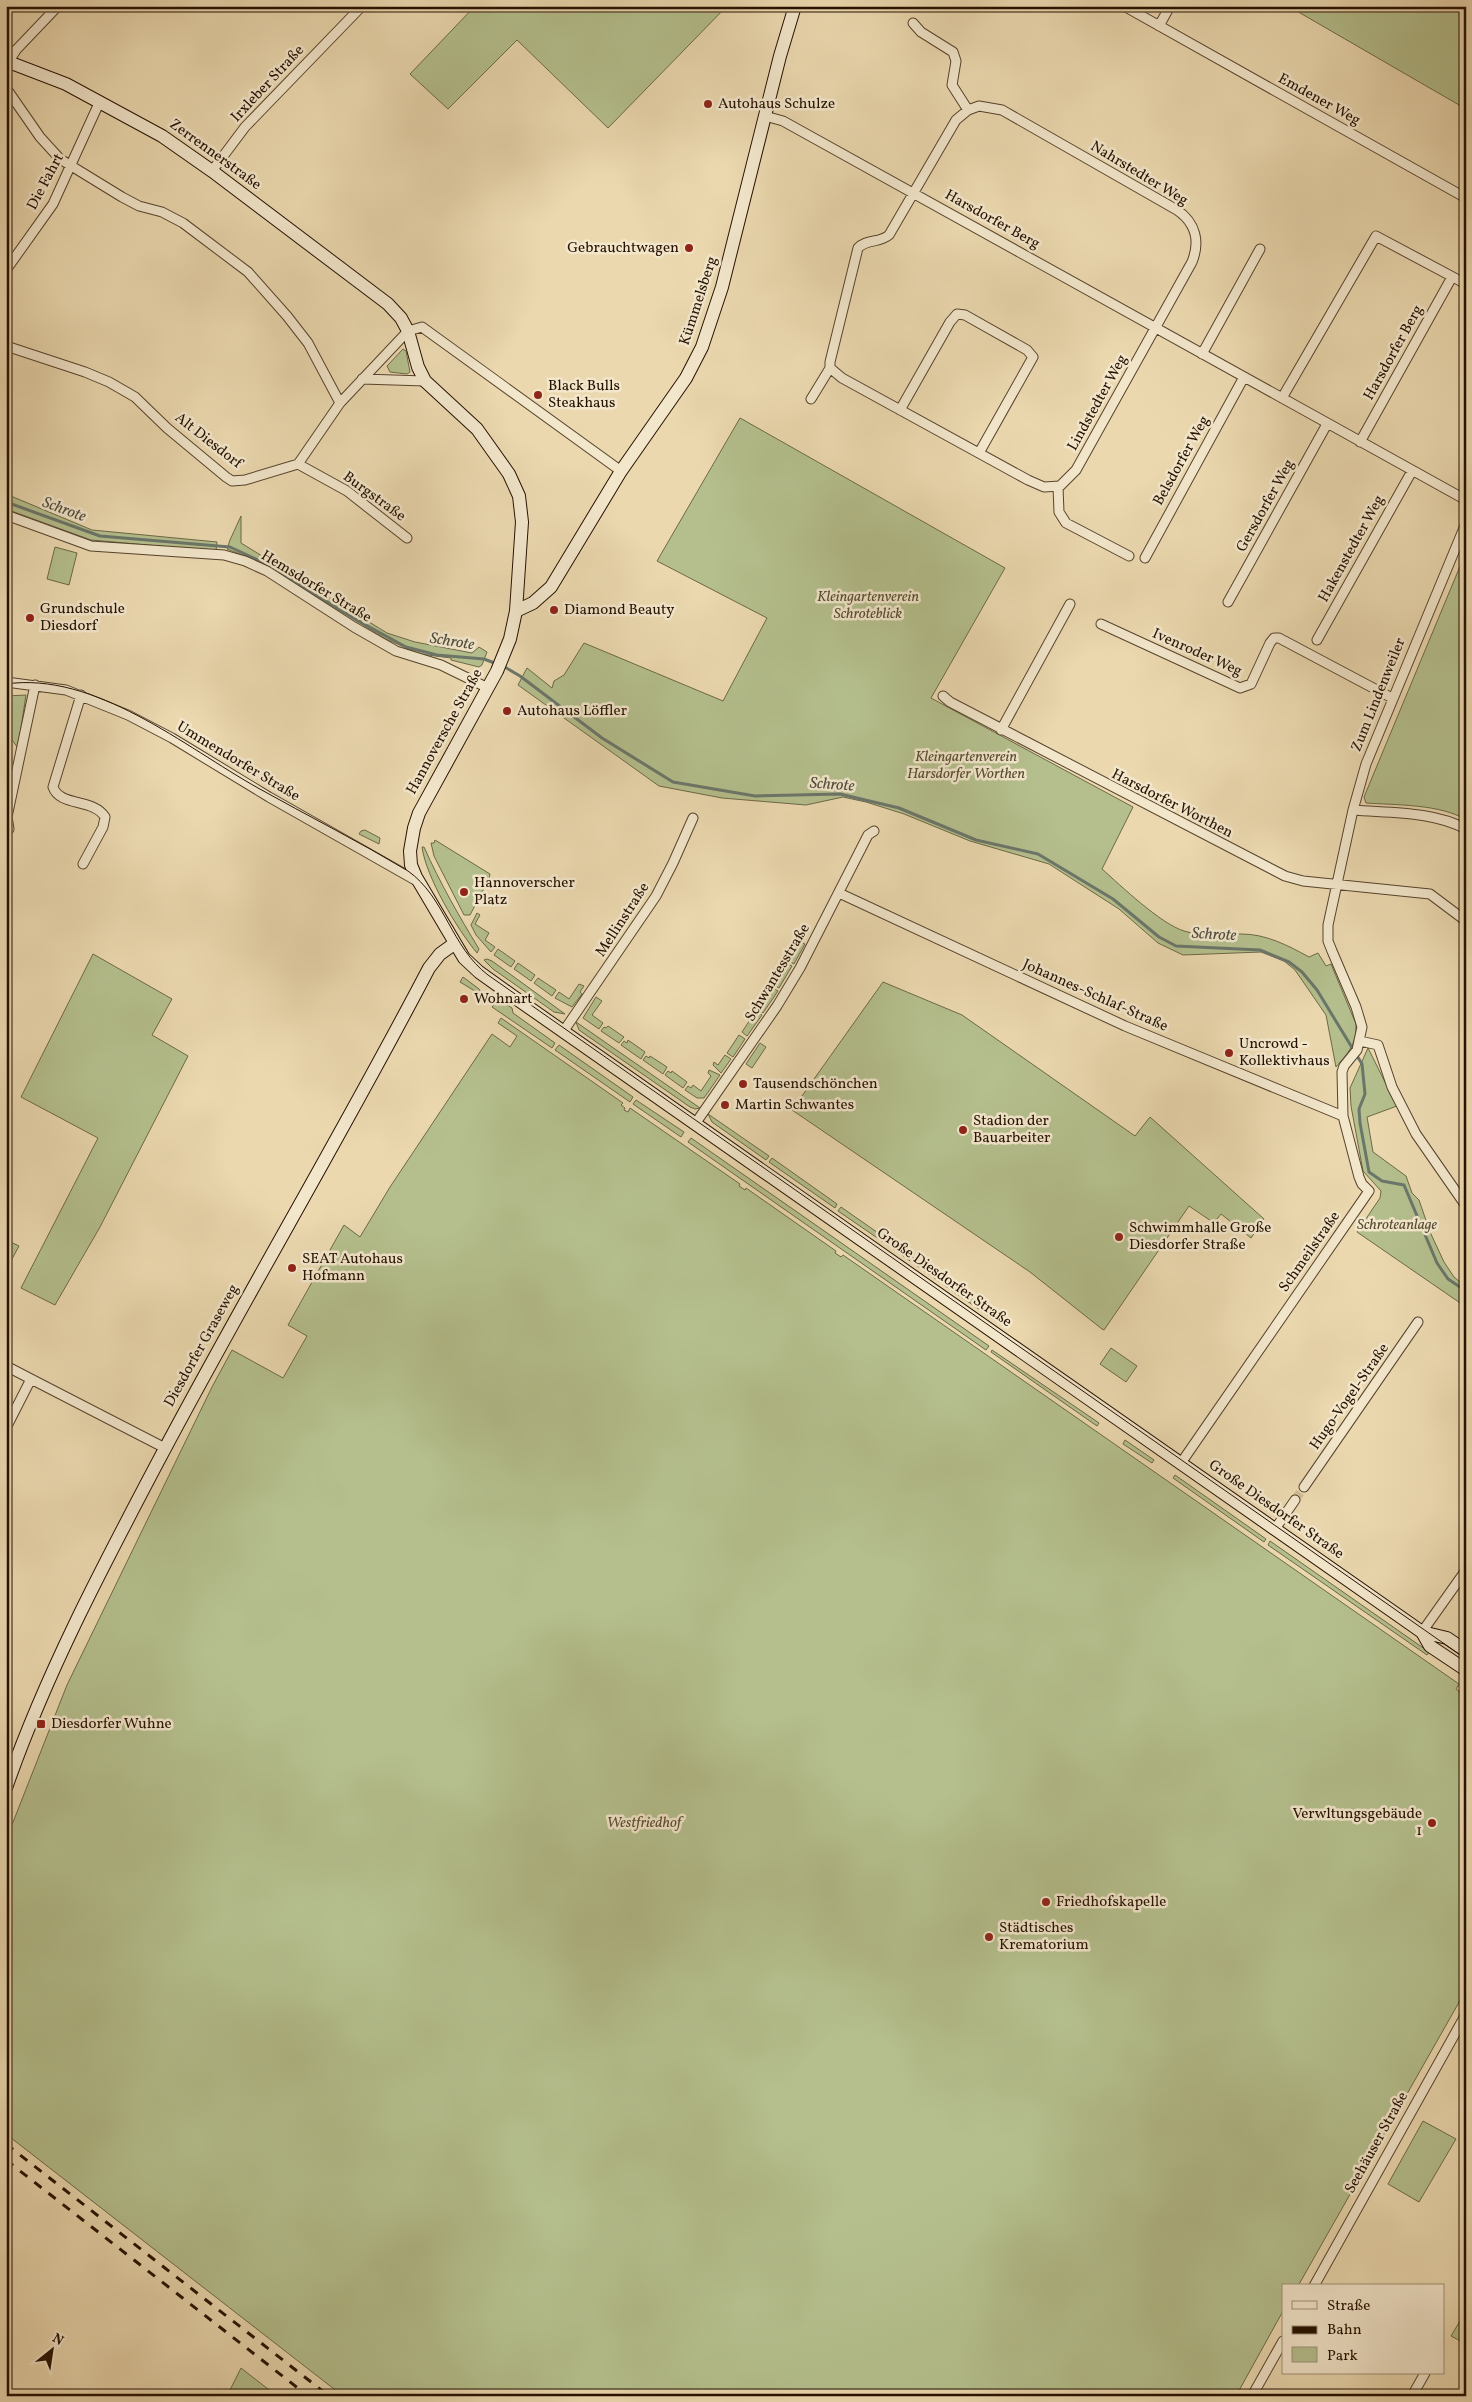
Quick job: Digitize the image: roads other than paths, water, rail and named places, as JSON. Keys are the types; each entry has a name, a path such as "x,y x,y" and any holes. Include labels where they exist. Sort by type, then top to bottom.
{"main road":[{"name":"Kümmelsberg","path":"516,610 533,603 551,588 621,471 690,372 708,335 795,6"},
{"name":"Zerrennerstraße","path":"7,63 44,74 100,101 162,136 212,171 388,304"},
{"name":"Hannoversche Straße","path":"388,304 401,318 408,330 418,367 425,381 477,429 509,474 516,489 522,522 513,630 497,671 450,753 416,819 410,851 413,872 454,944"},
{"name":"Große Diesdorfer Straße","path":"454,944 467,962 479,972 563,1032 1422,1632 1447,1638 1466,1651"},
{"name":"Diesdorfer Graseweg","path":"7,1784 79,1616 166,1448 359,1100 429,968 440,954 454,944"},
{"name":"Große Diesdorfer Straße","path":"1422,1632 1430,1646 1466,1670"}],"street":[{"path":"7,63 16,50 58,6"},
{"name":"Irxleber Straße","path":"212,171 246,127 362,6"},
{"name":"Emdener Weg","path":"1124,6 1466,198"},
{"path":"1159,26 1170,6"},
{"path":"811,399 830,368 857,250 862,244 887,236 951,126 968,110 952,85 956,61 954,52 921,32 913,23"},
{"path":"6,88 47,146 58,157 139,206 162,212 183,223 244,268 303,336 340,403"},
{"name":"Die Fahrt","path":"6,270 53,204 100,101"},
{"name":"Nahrstedter Weg","path":"968,110 985,106 1002,110 1186,217 1196,235 1196,252 1156,328"},
{"name":"Harsdorfer Berg","path":"765,116 783,121 914,192 1466,500"},
{"path":"1282,398 1374,237 1379,236 1466,284"},
{"path":"1202,354 1260,249"},
{"name":"Harsdorfer Berg","path":"1360,442 1452,277"},
{"path":"900,410 951,320 958,314 965,315 1027,350 1032,357 980,453"},
{"path":"298,464 340,403 408,330 417,327 428,330 621,471"},
{"name":"Lindstedter Weg","path":"1058,487 1067,482 1076,470 1156,328"},
{"name":"Alt Diesdorf","path":"6,346 85,372 135,397 167,428 232,481 245,480 298,464"},
{"path":"830,368 838,376 1039,485 1058,487 1059,512 1066,523 1129,556"},
{"name":"Belsdorfer Weg","path":"1145,558 1244,377"},
{"path":"362,379 425,381"},
{"name":"Gersdorfer Weg","path":"1228,602 1328,424"},
{"name":"Burgstraße","path":"298,464 347,491 407,538"},
{"name":"Hakenstedter Weg","path":"1317,640 1412,471"},
{"name":"Hemsdorfer Straße","path":"6,515 91,546 224,555 245,561 274,575 354,627 396,650 441,665 488,688"},
{"name":"Zum Lindenweiler","path":"1359,1045 1362,1027 1356,1007 1328,941 1328,925 1353,810 1366,764 1466,523"},
{"path":"1001,730 1070,604"},
{"name":"Ivenroder Weg","path":"1101,624 1240,688 1251,684 1270,642 1274,638 1279,638 1392,698"},
{"name":"Ummendorfer Straße","path":"6,682 60,688 81,695 172,738 269,797 403,871 419,882"},
{"path":"9,829 7,817 35,684"},
{"path":"81,695 53,787 59,796 91,806 100,811 105,817 103,827 83,864"},
{"name":"Harsdorfer Worthen","path":"943,696 950,702 1001,730 1281,874 1296,880 1430,894 1438,898 1466,921"},
{"path":"1353,810 1424,816 1466,829"},
{"name":"Mellinstraße","path":"563,1032 656,896 693,818"},
{"name":"Schwantesstraße","path":"695,1124 777,1006 800,968 868,835 874,830"},
{"name":"Johannes-Schlaf-Straße","path":"839,893 1125,1026 1343,1116"},
{"path":"1359,1045 1378,1045 1392,1087 1416,1134 1466,1206"},
{"name":"Schmeilstraße","path":"1181,1463 1369,1191 1362,1184 1357,1171 1343,1116 1342,1072 1344,1066 1359,1045"},
{"name":"Hugo-Vogel-Straße","path":"1304,1487 1418,1322"},
{"path":"6,1366 166,1448"},
{"path":"6,1428 31,1378"},
{"path":"1275,1529 1295,1500"},
{"path":"1422,1632 1466,1570"},
{"name":"Seehäuser Straße","path":"1315,2284 1466,2014"},
{"path":"1252,2396 1282,2343"},
{"path":"1412,2396 1424,2374"}],"waterway":[{"name":"Schrote","path":"6,502 100,536 230,547 258,560 362,623 406,647 437,655 484,659 497,664"},
{"name":"Schrote","path":"503,666 520,676 602,738 673,782 755,796 840,794 899,808 976,840 1038,854 1113,899 1159,937 1176,946 1260,950 1289,962 1302,972 1317,990 1362,1064 1365,1094 1359,1109 1369,1172 1382,1181 1404,1185 1437,1263 1448,1279 1466,1291"}],"tunnel":[{"path":"1295,1500 1304,1487"}],"tram line":[{"path":"6,684 39,683 73,689 106,700 170,734 258,788 408,871 431,894 465,951 475,964 488,975 1466,1659"}],"railway":[{"path":"6,2144 329,2396"},
{"path":"6,2160 308,2396"}],"place":[{"name":"Autohaus Schulze","path":"708,104"},
{"name":"Gebrauchtwagen","path":"689,248"},
{"name":"Black Bulls Steakhaus","path":"538,395"},
{"name":"Diamond Beauty","path":"554,610"},
{"name":"Grundschule Diesdorf","path":"30,618"},
{"name":"Autohaus Löffler","path":"507,711"},
{"name":"Hannoverscher Platz","path":"464,892"},
{"name":"Wohnart","path":"464,999"},
{"name":"Uncrowd - Kollektivhaus","path":"1229,1053"},
{"name":"Tausendschönchen","path":"743,1084"},
{"name":"Martin Schwantes","path":"725,1105"},
{"name":"Stadion der Bauarbeiter","path":"963,1130"},
{"name":"Schwimmhalle Große Diesdorfer Straße","path":"1119,1237"},
{"name":"SEAT Autohaus Hofmann","path":"292,1268"},
{"name":"Diesdorfer Wuhne","path":"41,1724"},
{"name":"Verwltungsgebäude 1","path":"1432,1823"},
{"name":"Friedhofskapelle","path":"1046,1902"},
{"name":"Städtisches Krematorium","path":"989,1937"}],"park label":[{"name":"Kleingartenverein Schroteblick","path":"868,606"},
{"name":"Kleingartenverein Harsdorfer Worthen","path":"966,766"},
{"name":"Schroteanlage","path":"1397,1225"},
{"name":"Westfriedhof","path":"644,1823"}]}
